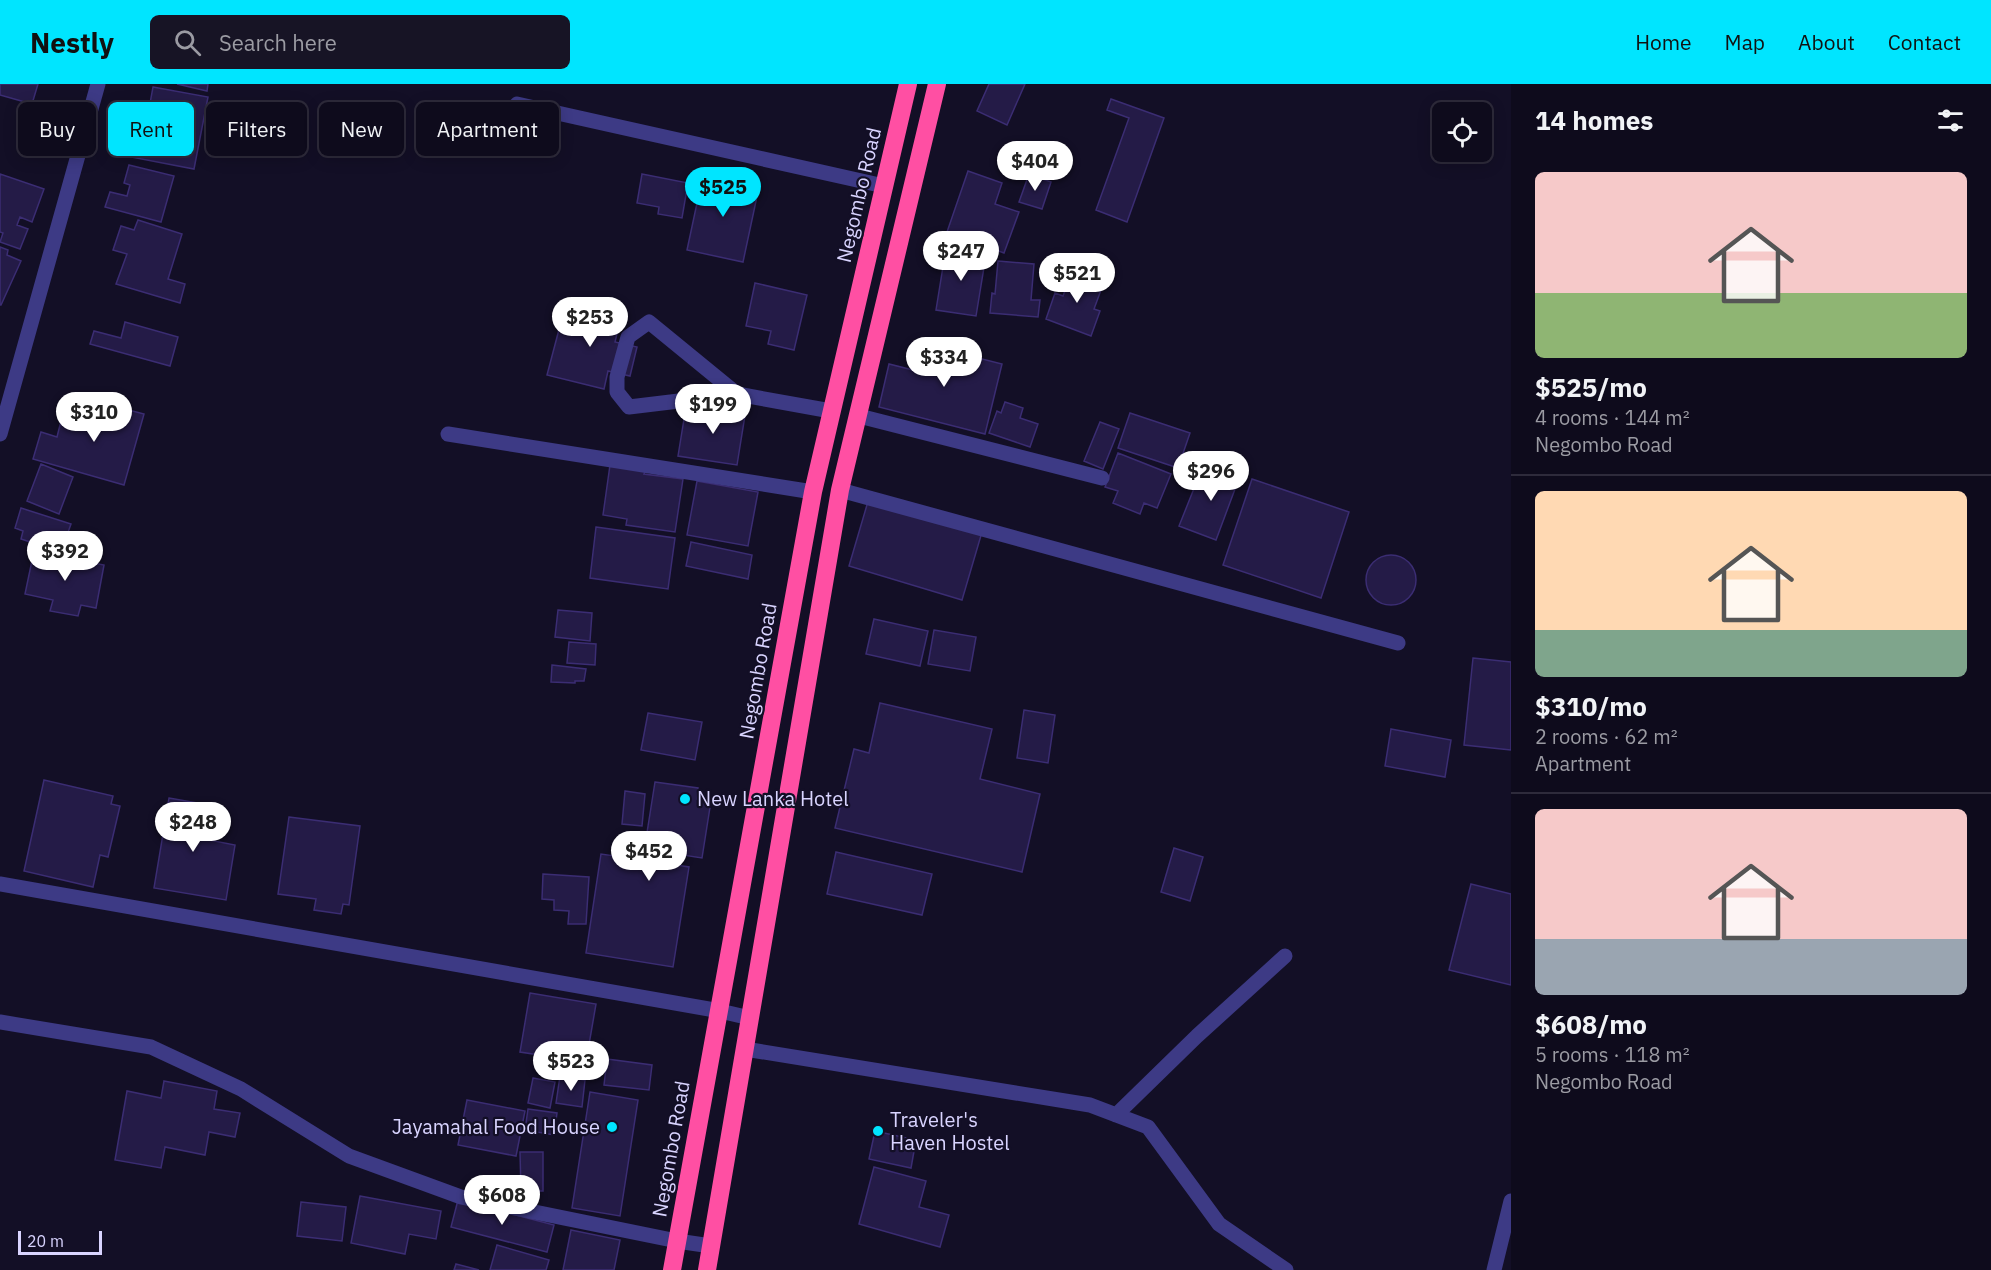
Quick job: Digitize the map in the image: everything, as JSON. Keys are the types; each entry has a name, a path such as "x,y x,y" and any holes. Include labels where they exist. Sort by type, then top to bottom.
{"highway":[{"name":"Negombo Road","path":"672,1270 813,492 908,84"},
{"path":"707,1270 840,490 937,84"}],"street":[{"path":"0,434 98,84"},
{"path":"559,113 884,186"},
{"path":"737,394 649,322 628,337 617,377 617,392 629,407 737,394 831,411"},
{"path":"859,416 1102,478"},
{"path":"448,434 813,492"},
{"path":"840,490 1398,643"},
{"path":"0,884 750,1018"},
{"path":"1116,1115 1197,1036 1285,956"},
{"path":"0,1022 151,1047 241,1089 349,1156 461,1197 711,1246"},
{"path":"744,1049 1090,1105 1148,1127 1219,1224 1286,1270"},
{"path":"1494,1270 1511,1201"}],"building":[{"path":"0,84 38,84 33,102 0,95"},
{"path":"177,84 208,84 207,91"},
{"path":"989,84 1025,84 1007,125 977,111"},
{"path":"153,87 208,97 194,169 131,157 194,156 194,102 150,102"},
{"path":"1111,99 1164,118 1127,222 1096,210 1129,118 1107,110"},
{"path":"129,165 174,176 161,222 105,207 110,192 127,196 130,185 124,183"},
{"path":"968,171 1002,183 995,204 1019,212 1004,253 947,232"},
{"path":"0,174 44,189 32,222 20,217 17,225 28,229 20,249 0,242 3,233 0,232"},
{"path":"642,174 688,183 682,218 658,214 659,207 637,203"},
{"path":"1029,174 1051,182 1042,209 1019,202"},
{"path":"703,175 759,187 743,262 687,250"},
{"path":"138,220 182,234 168,279 185,284 180,303 116,284 127,254 113,250 121,226 134,230"},
{"path":"0,247 8,250 7,255 21,261 1,305 0,305"},
{"path":"946,248 986,255 976,316 936,310"},
{"path":"998,261 1034,264 1031,300 1040,300 1038,317 990,313 992,293 995,294"},
{"path":"1073,270 1104,282 1094,309 1100,311 1091,336 1046,319 1055,293 1063,296"},
{"path":"755,283 807,295 794,350 768,344 771,331 746,326"},
{"path":"566,303 621,317 615,342 637,347 630,376 608,371 604,389 547,375"},
{"path":"125,322 178,337 170,366 90,344 94,331 121,338"},
{"path":"919,343 1002,364 985,434 879,407 889,364 913,370"},
{"path":"91,400 144,414 124,485 33,459 41,432 57,437 62,417 84,424"},
{"path":"1005,402 1023,408 1020,418 1038,424 1030,447 989,433 997,411 1001,413"},
{"path":"708,403 746,409 737,465 678,456 685,413 706,416"},
{"path":"1130,413 1190,433 1178,468 1118,448"},
{"path":"1100,422 1119,429 1103,469 1084,461"},
{"path":"1118,453 1171,474 1157,508 1144,503 1140,514 1113,503 1118,491 1105,487"},
{"path":"1215,463 1241,473 1216,540 1179,526 1197,481 1207,485"},
{"path":"41,464 73,477 59,514 27,501"},
{"path":"610,465 645,471 644,474 683,479 675,532 626,525 627,519 603,515"},
{"path":"1252,479 1349,512 1321,598 1223,565"},
{"path":"697,481 758,492 748,546 687,535"},
{"path":"869,498 982,532 962,600 849,566"},
{"path":"21,508 71,524 61,552 21,539 23,531 15,528"},
{"path":"596,527 675,538 668,589 590,578"},
{"path":"691,542 752,555 748,579 686,566"},
{"path":"34,551 104,565 96,608 81,605 78,616 50,611 53,600 25,594"},
{"path":"1386,555 1396,555 1409,562 1416,575 1416,585 1409,598 1396,605 1386,605 1377,601 1370,594 1366,585 1366,575 1370,566 1377,559"},
{"path":"558,610 592,613 590,641 555,637"},
{"path":"874,619 928,631 920,666 866,654"},
{"path":"934,630 976,637 970,671 928,664"},
{"path":"569,642 596,644 595,665 567,663"},
{"path":"1473,658 1511,662 1511,750 1464,745"},
{"path":"552,665 586,669 584,681 551,682"},
{"path":"880,703 992,729 980,779 1040,794 1022,872 835,828 854,749 869,753"},
{"path":"1024,710 1055,715 1048,763 1017,758"},
{"path":"648,713 702,722 695,760 641,750"},
{"path":"1391,729 1451,740 1445,777 1385,766"},
{"path":"44,780 113,796 111,804 120,806 108,857 100,855 93,887 24,871"},
{"path":"655,782 698,788 697,799 711,801 702,858 657,851 656,862 689,867 673,967 586,953 601,854 628,858 632,837 646,839"},
{"path":"625,791 645,794 642,826 622,824"},
{"path":"169,798 215,806 209,840 235,845 226,900 154,888"},
{"path":"289,817 360,826 349,905 343,904 341,914 314,910 316,899 278,894"},
{"path":"1174,848 1203,857 1190,901 1161,892"},
{"path":"836,852 932,874 922,915 827,894"},
{"path":"543,874 589,877 586,924 568,924 569,911 554,910 554,900 542,899"},
{"path":"1471,884 1511,894 1511,985 1449,970"},
{"path":"530,993 596,1004 586,1062 520,1052"},
{"path":"607,1059 652,1065 649,1090 604,1085"},
{"path":"560,1076 585,1080 582,1107 556,1103"},
{"path":"533,1078 555,1082 550,1108 528,1103"},
{"path":"164,1081 217,1091 214,1109 240,1113 235,1137 209,1132 205,1155 165,1147 161,1168 115,1160 127,1091 161,1098"},
{"path":"590,1092 638,1100 620,1216 572,1208"},
{"path":"467,1100 525,1111 516,1156 458,1145"},
{"path":"528,1109 557,1113 554,1135 525,1130"},
{"path":"875,1131 916,1140 911,1168 869,1159"},
{"path":"520,1152 543,1152 543,1191 521,1191"},
{"path":"874,1167 926,1181 919,1207 949,1215 940,1247 859,1224"},
{"path":"360,1196 441,1211 436,1239 409,1234 405,1254 351,1243"},
{"path":"458,1200 554,1225 547,1252 451,1227"},
{"path":"301,1202 346,1207 342,1241 297,1236"},
{"path":"571,1230 620,1240 614,1270 563,1270"},
{"path":"497,1245 549,1260 546,1270 490,1270"},
{"path":"456,1264 479,1270 454,1270"}],"place":[{"name":"New Lanka Hotel","path":"685,799"},
{"name":"Jayamahal Food House","path":"612,1127"},
{"name":"Traveler's Haven Hostel","path":"878,1131"}]}
